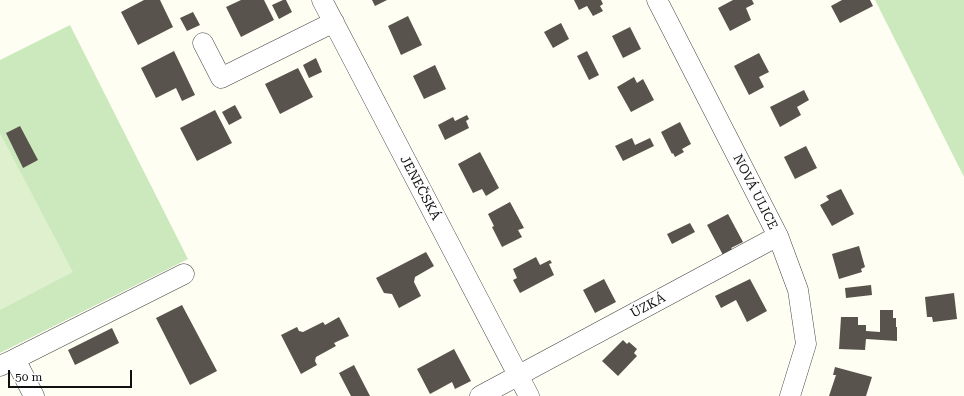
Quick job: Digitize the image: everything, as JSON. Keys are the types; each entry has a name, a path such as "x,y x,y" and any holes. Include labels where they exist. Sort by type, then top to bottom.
{"street":[{"name":"JENEČSKÁ","path":"322,0 529,396"},
{"name":"NOVÁ ULICE","path":"656,0 778,236 798,290 806,344 790,396"},
{"path":"203,43 221,78 334,22"},
{"name":"ÚZKÁ","path":"519,376 778,236"},
{"path":"34,396 8,363 184,274"},
{"path":"480,396 519,376"}],"green space":[{"path":"875,0 964,0 964,177"},
{"path":"70,25 188,259 0,353 0,60"},
{"path":"0,133 73,272 0,310"}],"building":[{"path":"144,0 160,0 173,27 138,45 121,12"},
{"path":"241,0 264,0 274,20 241,37 226,7"},
{"path":"286,0 292,12 279,19 272,5"},
{"path":"372,0 387,0 375,6"},
{"path":"574,0 601,0 603,4 600,6 603,11 593,16 587,6 579,10"},
{"path":"733,0 752,0 754,4 746,8 751,20 730,31 718,8"},
{"path":"842,0 870,0 873,6 840,23 831,6"},
{"path":"193,12 200,25 187,31 180,18"},
{"path":"408,16 422,45 401,55 388,26"},
{"path":"561,23 569,39 553,48 544,32"},
{"path":"630,27 641,49 623,58 612,36"},
{"path":"174,51 195,95 182,101 176,88 156,98 141,68"},
{"path":"587,51 599,75 589,80 577,56"},
{"path":"759,53 769,72 759,77 764,87 749,95 734,66"},
{"path":"316,58 322,72 309,78 303,65"},
{"path":"435,65 446,89 424,99 413,76"},
{"path":"298,68 313,97 280,114 265,84"},
{"path":"634,77 637,83 643,79 654,100 631,112 617,87"},
{"path":"804,90 809,100 797,107 801,115 780,127 770,107"},
{"path":"235,105 242,118 229,125 222,112"},
{"path":"215,110 232,143 197,161 180,128"},
{"path":"467,115 469,119 466,121 469,128 445,140 438,125 453,117 455,121"},
{"path":"680,122 691,144 682,149 684,152 675,157 661,132"},
{"path":"20,126 38,160 23,168 6,133"},
{"path":"632,138 635,145 650,138 654,146 623,161 615,146"},
{"path":"806,146 817,168 795,179 784,157"},
{"path":"480,152 499,188 486,196 482,189 473,193 458,164"},
{"path":"841,189 854,214 832,226 820,205 829,200 826,196"},
{"path":"510,202 524,228 518,230 522,237 502,247 492,227 494,226 488,214"},
{"path":"728,214 743,242 731,248 733,250 723,255 707,225"},
{"path":"690,223 695,232 672,244 667,234"},
{"path":"859,246 865,267 861,269 862,272 839,279 832,254"},
{"path":"426,252 434,266 415,277 414,282 421,296 399,308 392,294 384,293 376,278"},
{"path":"536,257 540,265 550,260 552,263 549,264 554,275 520,293 513,280 517,278 513,269"},
{"path":"604,279 616,302 595,313 583,290"},
{"path":"750,279 767,311 747,322 736,300 721,308 715,296"},
{"path":"871,285 872,295 846,298 845,288"},
{"path":"954,293 957,319 933,322 932,317 927,317 925,297"},
{"path":"182,305 217,371 190,385 156,318"},
{"path":"880,310 893,310 893,318 896,318 897,341 866,339 865,350 839,349 841,317 858,317 858,325 866,325 866,331 880,332"},
{"path":"339,317 349,336 334,343 336,346 316,357 315,361 317,365 301,374 281,335 297,327 299,331 303,332 323,322 325,325"},
{"path":"112,328 119,343 75,365 68,350"},
{"path":"623,340 627,344 629,342 637,349 634,353 637,356 618,376 602,361"},
{"path":"454,349 471,381 455,389 452,382 430,394 417,369"},
{"path":"354,365 370,396 351,396 339,373"},
{"path":"835,367 872,377 866,396 829,396 836,375 833,375"}]}
